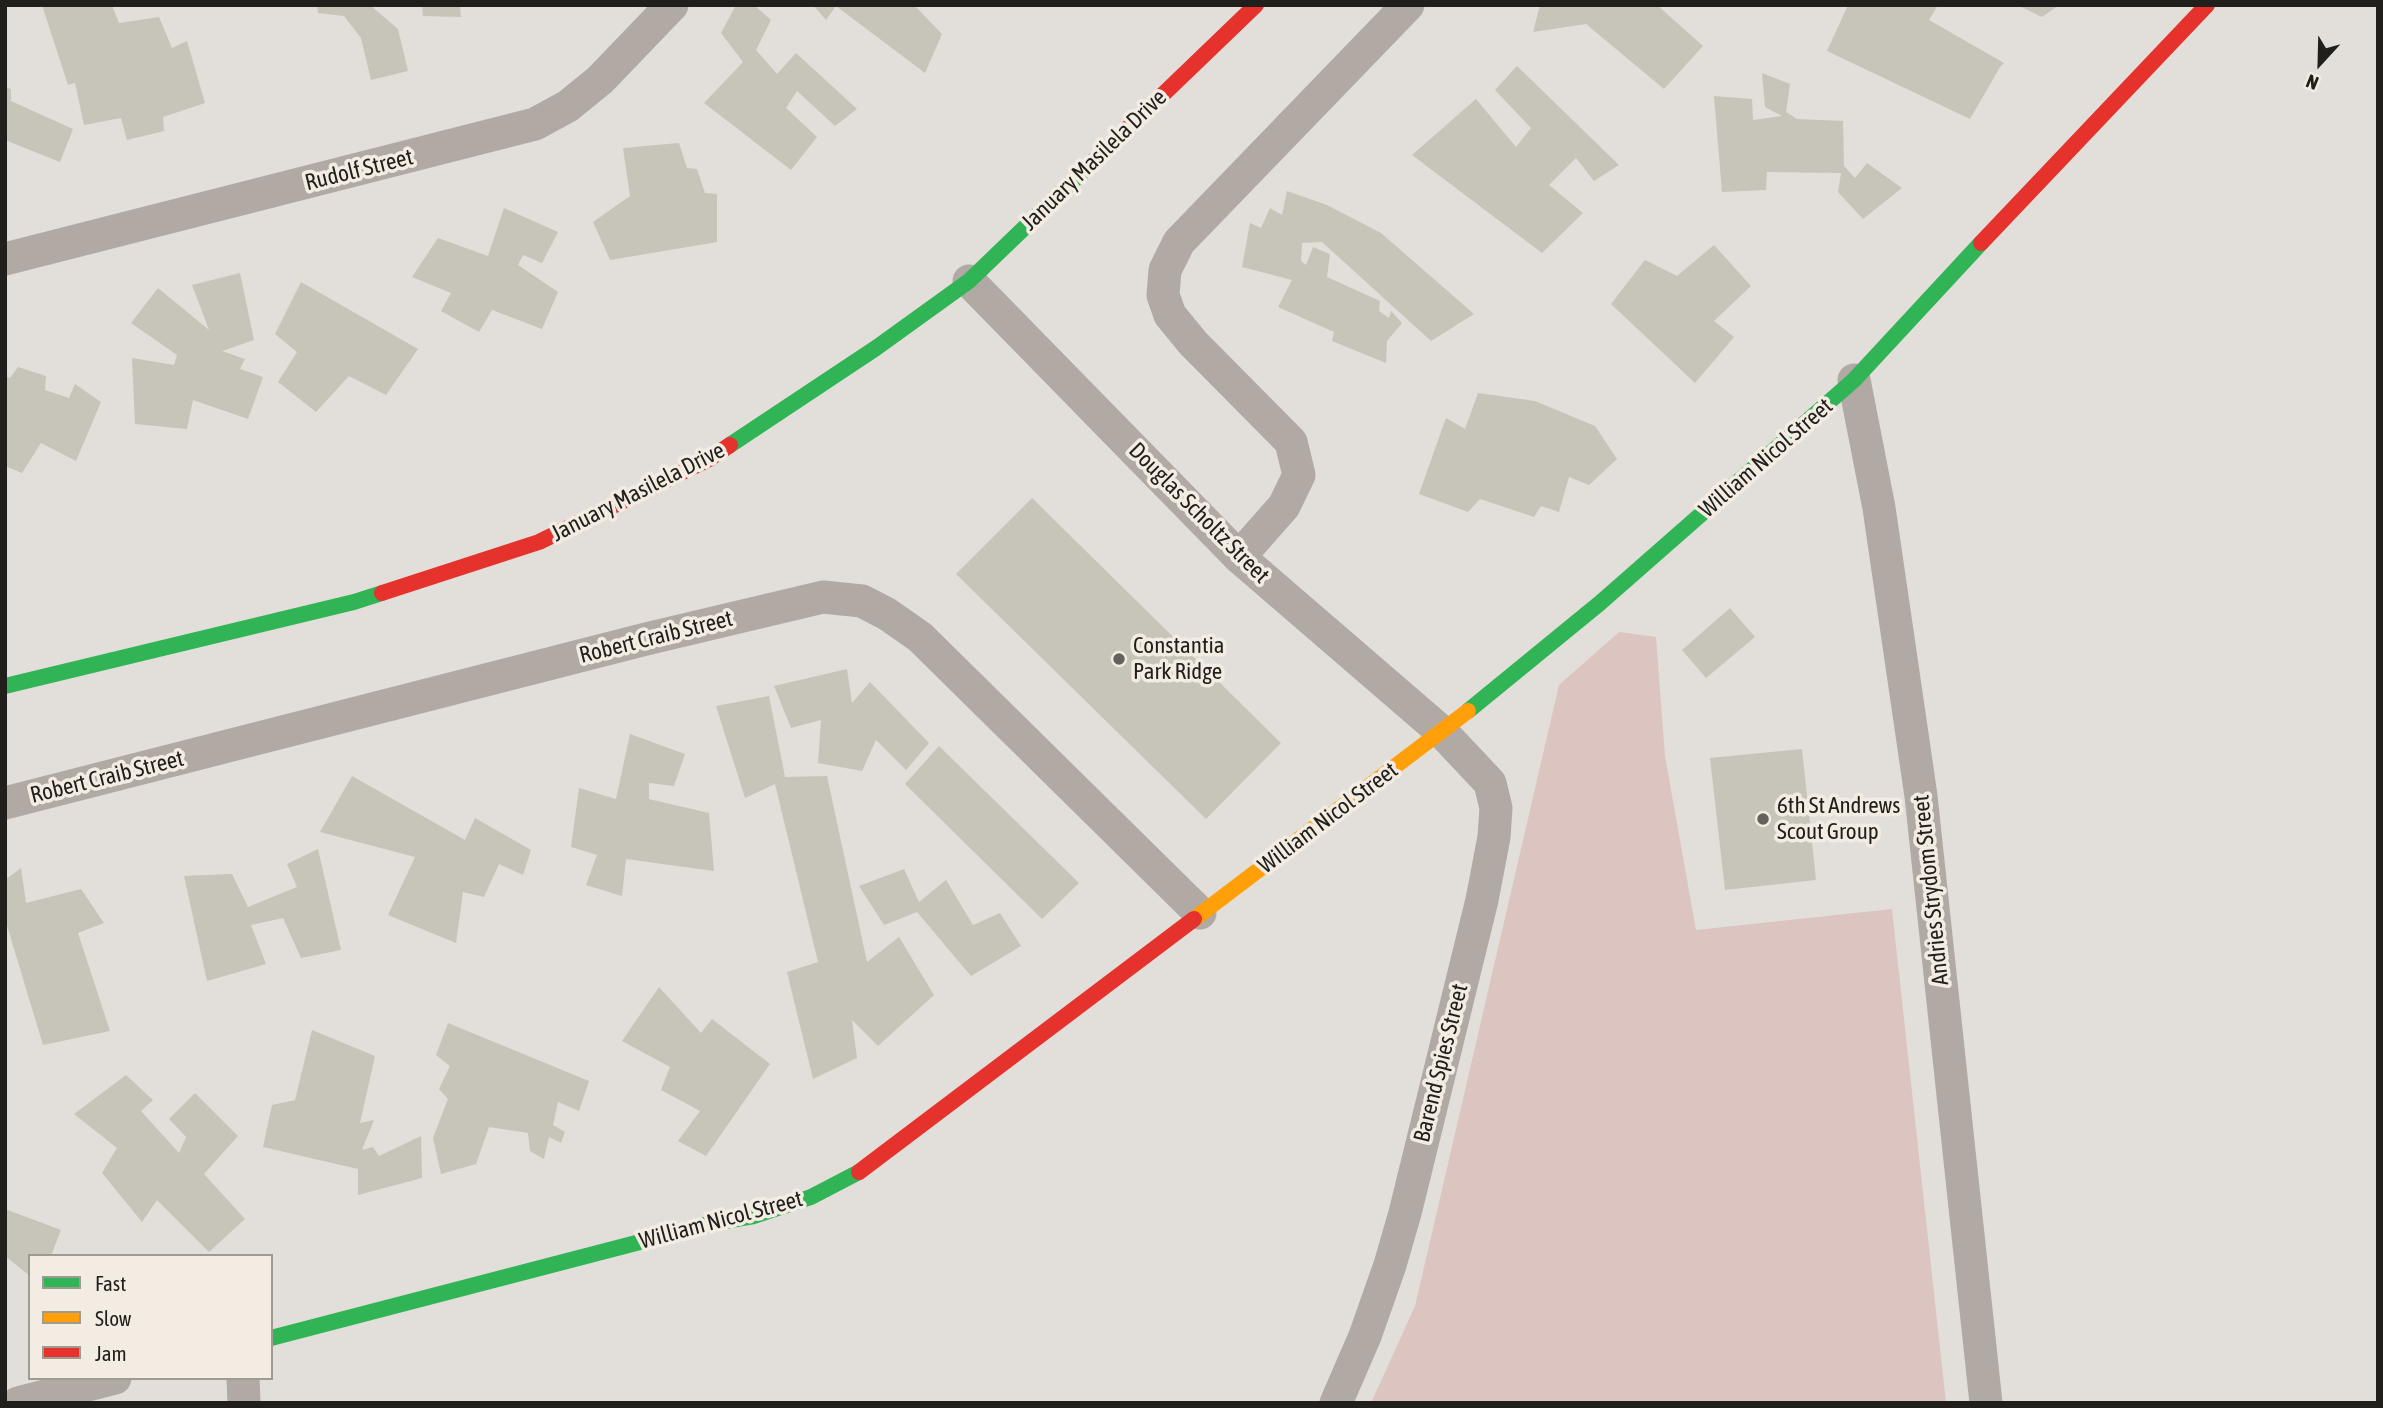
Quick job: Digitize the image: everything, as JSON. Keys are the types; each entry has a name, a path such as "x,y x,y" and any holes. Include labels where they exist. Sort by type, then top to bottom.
{"street":[{"name":"Rudolf Street","path":"5,259 535,124 568,106 600,80 672,5"},
{"name":"January Masilela Drive","path":"5,687 354,602 539,542 709,459 876,348 969,281 1256,5"},
{"path":"1240,557 1284,506 1299,475 1291,442 1193,343 1170,315 1163,295 1165,270 1179,242 1408,5"},
{"name":"William Nicol Street","path":"273,1337 713,1223 754,1216 811,1197 861,1171 1442,732 1600,603 1854,380 2207,5"},
{"name":"Douglas Scholtz Street","path":"969,281 1240,557 1442,732"},
{"name":"Andries Strydom Street","path":"1854,380 1880,508 1922,796 1986,1403"},
{"name":"Robert Craib Street","path":"5,803 646,639 823,597 862,601 887,614 920,637 1200,913"},
{"name":"Barend Spies Street","path":"1336,1403 1366,1336 1390,1265 1482,900 1494,837 1496,807 1490,783 1442,732"},
{"path":"18,1403 107,1380"},
{"path":"243,1380 244,1403"}],"shaded area":[{"path":"1619,632 1656,637 1665,756 1696,930 1892,909 1946,1403 1371,1403 1415,1306 1559,685"}],"building":[{"path":"42,5 112,5 119,23 159,17 172,48 187,41 205,103 163,117 164,131 127,140 121,118 84,125 75,83 68,85"},
{"path":"317,5 370,5 398,29 408,71 371,80 361,38 344,16 318,13"},
{"path":"422,5 460,5 461,17 423,16"},
{"path":"736,5 754,5 771,20 756,50 777,74 796,53 857,109 835,126 797,91 786,108 817,137 791,170 704,103 743,62 721,33"},
{"path":"813,5 914,5 942,34 925,73 836,6 826,20"},
{"path":"1540,5 1657,5 1703,46 1664,89 1586,24 1533,32"},
{"path":"1848,5 1938,5 1929,20 2004,63 1970,119 1827,51"},
{"path":"2017,5 2059,5 2042,17"},
{"path":"1517,66 1619,165 1594,181 1576,158 1549,185 1583,213 1542,253 1412,155 1476,99 1516,147 1531,128 1495,90"},
{"path":"1762,73 1790,84 1786,112 1797,119 1843,121 1844,166 1855,178 1867,163 1902,188 1863,219 1838,192 1841,173 1767,172 1766,190 1722,192 1714,96 1752,99 1753,120 1782,116 1765,107"},
{"path":"5,87 11,89 11,101 73,129 60,162 5,140"},
{"path":"679,143 687,168 697,169 705,193 717,194 717,242 610,260 593,222 630,196 623,148"},
{"path":"1287,191 1327,205 1381,233 1474,314 1431,341 1322,242 1302,243 1301,261 1306,265 1313,247 1330,254 1327,277 1380,301 1379,311 1389,318 1391,311 1402,323 1387,341 1386,363 1332,341 1334,332 1278,307 1292,280 1242,267 1250,223 1261,228 1270,208 1282,215"},
{"path":"504,208 558,232 542,263 523,255 518,265 558,292 542,329 492,310 479,332 441,311 451,293 412,277 438,238 488,256"},
{"path":"1714,245 1751,286 1714,321 1734,337 1695,383 1611,304 1645,260 1677,276"},
{"path":"240,273 254,340 222,351 245,359 240,369 263,377 248,419 193,400 187,429 135,424 132,358 174,365 177,355 131,323 158,288 209,330 192,285"},
{"path":"301,282 418,349 386,395 349,376 316,412 278,382 297,352 275,334"},
{"path":"18,367 46,376 45,390 69,398 75,384 101,402 76,461 41,443 22,473 5,466 5,376 10,378"},
{"path":"1478,393 1535,401 1595,426 1617,459 1589,485 1569,477 1559,512 1541,506 1534,517 1480,499 1468,512 1419,494 1446,418 1465,429"},
{"name":"Constantia Park Ridge","path":"1032,498 1281,743 1206,819 956,574"},
{"path":"1730,608 1755,637 1706,678 1682,650"},
{"path":"847,669 852,703 870,682 929,743 906,770 876,740 862,771 818,763 821,720 791,728 774,686"},
{"path":"769,696 785,777 827,776 867,962 899,937 934,995 878,1046 852,1020 857,1058 813,1079 787,972 818,962 775,784 745,798 716,706"},
{"path":"630,734 685,754 674,786 649,783 649,799 709,813 714,871 626,859 622,896 586,885 597,855 571,847 579,788 616,799"},
{"path":"939,746 1079,883 1042,919 905,784"},
{"name":"6th St Andrews Scout Group","path":"1802,749 1816,880 1725,890 1710,758"},
{"path":"352,776 465,840 475,818 531,850 523,875 499,864 484,897 463,892 456,943 388,915 415,857 320,832"},
{"path":"318,849 341,950 301,958 283,918 251,925 266,964 207,981 184,876 232,874 248,907 297,887 287,864"},
{"path":"21,868 26,903 81,889 104,923 78,933 110,1031 43,1045 5,919 5,880"},
{"path":"904,869 919,902 946,880 973,925 1000,913 1021,946 971,976 917,912 884,925 859,886"},
{"path":"659,987 701,1033 712,1019 770,1064 706,1156 678,1141 700,1111 661,1090 670,1067 622,1041"},
{"path":"448,1023 589,1081 579,1111 558,1102 553,1125 565,1132 561,1143 549,1137 544,1159 530,1151 528,1133 489,1127 476,1164 441,1174 433,1138 448,1099 439,1089 450,1066 436,1055"},
{"path":"312,1030 375,1056 360,1123 374,1120 362,1150 373,1147 379,1156 421,1136 422,1178 358,1195 358,1169 263,1147 272,1105 295,1100"},
{"path":"126,1075 153,1100 141,1111 179,1153 186,1137 169,1119 195,1093 238,1136 204,1174 245,1219 209,1252 157,1200 142,1222 102,1173 117,1148 74,1114"},
{"path":"5,1209 61,1230 52,1254 28,1254 28,1274 5,1256"}],"traffic: fast":[{"path":"730,445 876,348 969,281 1099,156"},
{"path":"1468,711 1600,603 1854,380 1981,243"},
{"path":"5,686 382,593"},
{"path":"273,1337 713,1223 754,1216 811,1197 859,1172"}],"traffic: slow":[{"path":"1194,919 1468,711"}],"traffic: jam":[{"path":"1099,156 1256,5"},
{"path":"1981,243 2207,5"},
{"path":"382,593 539,542 709,459 730,445"},
{"path":"859,1172 1194,919"}],"place":[{"name":"Constantia Park Ridge","path":"1119,659"},
{"name":"6th St Andrews Scout Group","path":"1763,819"}]}
